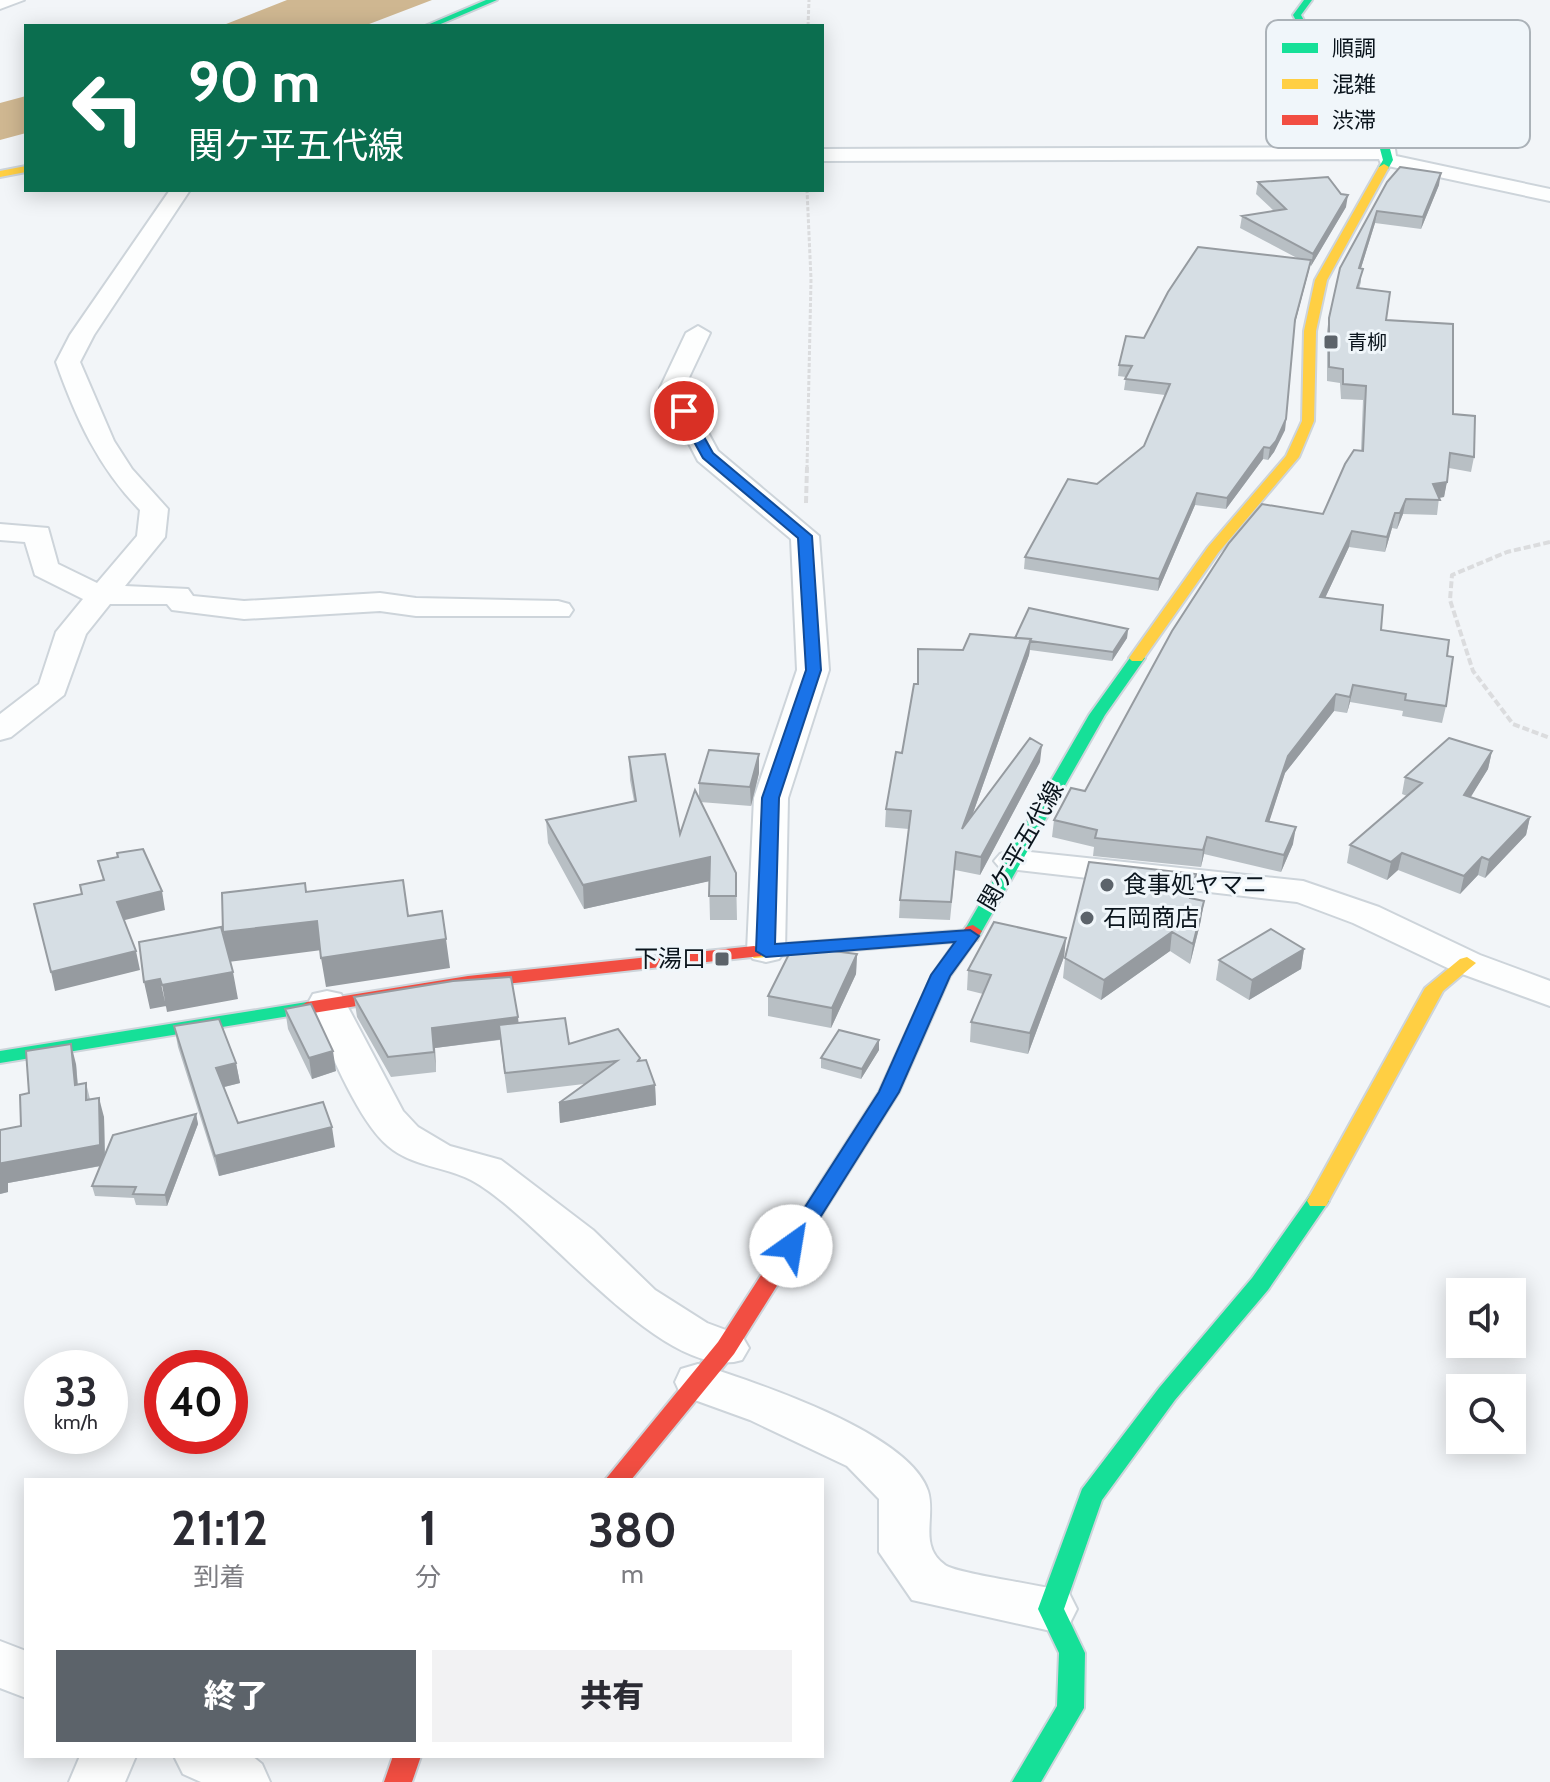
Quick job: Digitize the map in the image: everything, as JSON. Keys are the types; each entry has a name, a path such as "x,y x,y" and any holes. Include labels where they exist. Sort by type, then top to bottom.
{"main road":[{"path":"434,24 493,0"},
{"path":"1300,20 1297,15 1308,0"},
{"path":"1385,148 1388,157"},
{"name":"関ケ平五代線","path":"0,1057 468,982 766,951 970,936 1097,715 1213,550 1292,457 1308,421 1310,331 1321,280 1388,157"},
{"path":"0,174 24,169"},
{"path":"619,1478 712,1365 889,1092 941,975 970,936"},
{"path":"1026,1782 1070,1708 1072,1653 1051,1609 1091,1496 1167,1394 1268,1272 1327,1188 1435,988 1467,963"},
{"path":"398,1782 406,1758"}],"street":[{"path":"0,4 16,0"},
{"path":"824,155 1388,157 1550,195"},
{"path":"0,730 53,688 71,632 99,595 151,537 154,509 126,483 98,441 68,362 82,335 179,192"},
{"path":"698,333 672,388 707,455 805,536 813,670 771,798 766,951"},
{"path":"0,532 38,534 45,569 99,595 178,595 182,604 244,610 380,602 416,607 558,610"},
{"path":"1012,861 1303,892 1366,915 1467,963 1550,994"},
{"path":"327,1003 386,1119 403,1137 436,1156 486,1170 578,1241 639,1302 691,1335 712,1365 767,1407 864,1452 904,1493 904,1552 930,1585 1051,1609"},
{"path":"0,1664 24,1674"},
{"path":"97,1782 107,1758"},
{"path":"207,1758 218,1762 242,1782"}],"path":[{"path":"808,24 809,0"},
{"path":"805,536 811,279 807,192"},
{"path":"1550,542 1507,552 1452,575 1450,600 1473,671 1513,724 1550,738"}],"shaded area":[{"path":"287,0 432,0 369,24 226,24"},
{"path":"24,97 24,134 0,140 0,103"}],"building":[{"path":"1400,167 1441,173 1423,217 1377,211 1359,268 1363,269 1357,288 1390,292 1386,320 1453,324 1453,414 1475,416 1474,457 1450,453 1447,482 1433,484 1440,500 1406,499 1400,513 1395,513 1387,537 1352,531 1320,597 1383,605 1381,630 1449,640 1447,656 1453,657 1446,706 1405,700 1406,694 1353,685 1350,697 1336,694 1288,756 1266,821 1296,827 1284,855 1207,837 1203,850 1095,838 1097,830 1054,820 1071,788 1085,791 1172,631 1229,543 1262,504 1323,514 1345,464 1354,450 1363,451 1366,386 1343,384 1343,369 1329,367 1329,318 1340,268 1387,182"},
{"path":"1328,177 1341,194 1348,195 1313,254 1242,216 1286,209 1258,182"},
{"path":"1198,247 1311,260 1295,320 1286,419 1276,441 1270,448 1264,447 1227,498 1197,493 1159,579 1025,557 1068,479 1097,484 1144,446 1170,384 1125,379 1132,366 1119,365 1126,336 1144,338 1168,292"},
{"path":"1029,608 1128,629 1113,652 1015,638"},
{"path":"970,634 1031,639 962,829 1030,738 1042,745 981,857 956,852 951,902 900,900 911,811 886,809 896,752 902,753 914,684 918,684 918,649 963,650"},
{"path":"1449,738 1492,751 1464,795 1530,817 1489,860 1482,857 1464,876 1402,853 1391,862 1350,845 1422,783 1405,777"},
{"path":"709,750 759,754 750,787 699,783"},
{"path":"665,754 680,834 695,790 736,873 736,896 709,896 710,857 583,885 546,820 636,801 629,757"},
{"path":"143,849 162,891 117,902 136,951 51,972 34,904 82,894 80,885 104,880 98,861 118,857 117,853"},
{"path":"1089,862 1196,874 1190,898 1204,901 1193,944 1172,932 1104,980 1065,958"},
{"path":"403,880 408,916 442,911 446,939 321,958 317,921 223,932 222,893 305,883 306,892"},
{"path":"994,922 1066,938 1030,1033 971,1022 991,975 968,970"},
{"path":"221,927 233,972 162,985 160,979 144,982 139,942"},
{"path":"1271,929 1304,949 1252,980 1219,960"},
{"path":"793,946 857,954 832,1008 768,996"},
{"path":"511,977 518,1017 432,1028 434,1052 388,1057 354,997 453,981"},
{"path":"311,1004 333,1051 309,1058 285,1009"},
{"path":"565,1018 569,1044 618,1029 640,1058 638,1061 646,1060 655,1085 559,1103 617,1061 505,1073 499,1025"},
{"path":"219,1019 236,1063 216,1068 238,1123 323,1102 332,1127 215,1156 174,1026"},
{"path":"839,1030 879,1040 862,1069 821,1058"},
{"path":"71,1044 75,1085 86,1083 86,1100 99,1098 100,1145 2,1163 0,1173 0,1130 21,1126 20,1095 29,1093 26,1051"},
{"path":"196,1114 165,1195 133,1194 136,1187 92,1186 113,1135"}],"traffic: fast":[{"path":"434,24 493,0"},
{"path":"1300,20 1297,15 1308,0"},
{"path":"1384,167 1388,160 1385,148"},
{"path":"973,931 1097,715 1137,658"},
{"path":"0,1057 307,1008"},
{"path":"1026,1782 1070,1708 1072,1653 1051,1609 1091,1496 1167,1394 1260,1284 1318,1201"}],"traffic: slow":[{"path":"1137,658 1213,550 1292,457 1308,421 1310,331 1321,280 1384,167"},
{"path":"0,174 24,169"},
{"path":"754,952 970,936"},
{"path":"1318,1201 1435,988 1467,963"}],"traffic: jam":[{"path":"619,1478 726,1348 889,1092 941,975 973,931"},
{"path":"307,1008 468,982 754,952"},
{"path":"398,1782 406,1758"}],"place":[{"name":"青柳","path":"1331,342"},
{"name":"食事処ヤマニ","path":"1107,885"},
{"name":"石岡商店","path":"1087,918"},
{"name":"下湯口","path":"722,959"}],"route":[{"path":"684,411 707,455 805,536 813,670 771,798 766,951 970,936 941,975 889,1092 791,1246"}]}
